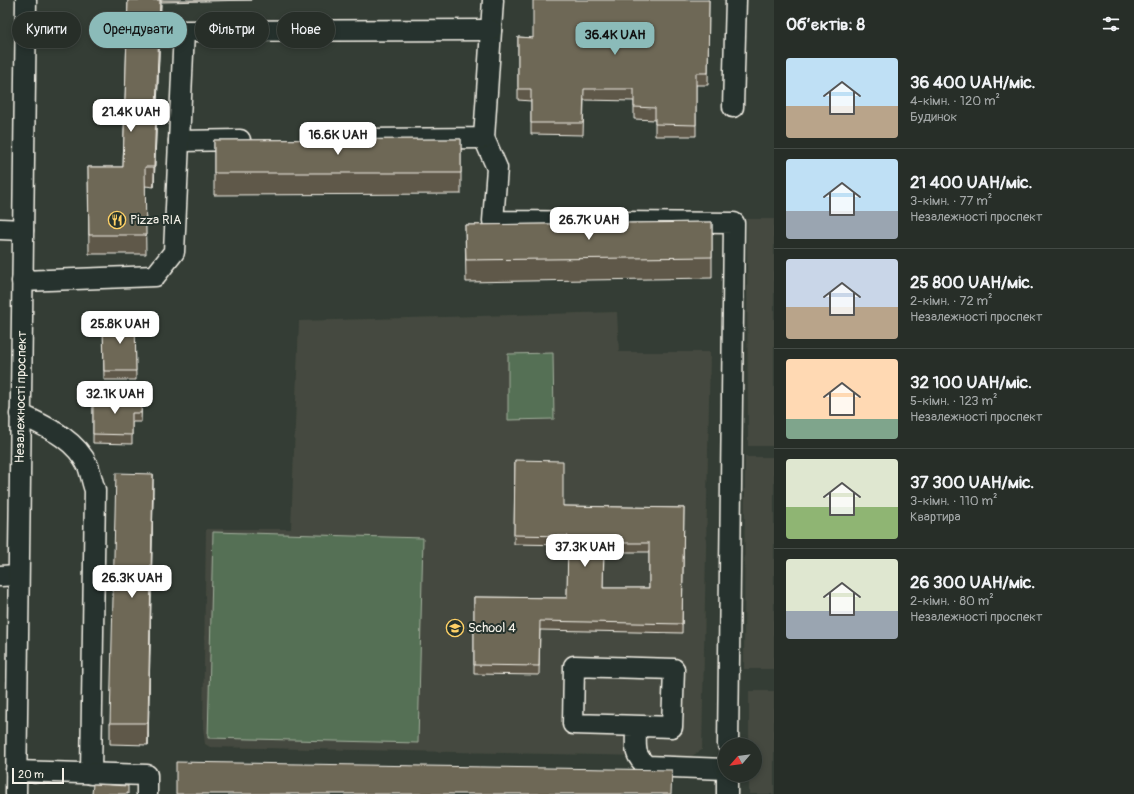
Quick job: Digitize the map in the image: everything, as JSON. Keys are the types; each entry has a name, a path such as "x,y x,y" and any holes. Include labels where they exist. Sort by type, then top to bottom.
{"street":[{"name":"Незалежності проспект","path":"16,794 9,575 20,414 26,0"},
{"path":"493,0 484,138 497,168 493,221 734,223 728,738"},
{"path":"733,107 736,0"},
{"path":"22,281 155,276 174,252 184,31 491,30"},
{"path":"351,140 484,138"},
{"path":"179,141 257,140"},
{"path":"0,229 23,230"},
{"path":"20,414 61,434 76,449 87,466 95,490 91,774"},
{"path":"574,666 674,669 672,727 636,727 573,724 574,666"},
{"path":"636,727 636,754 647,766 718,769"},
{"path":"16,771 147,775 147,794"},
{"path":"727,782 727,794"}],"shaded area":[{"path":"747,219 774,219 774,446 748,446"},
{"name":"School 4","path":"617,312 619,352 710,352 702,750 690,757 210,747 205,744 203,727 206,529 291,529 299,321"},
{"path":"745,457 774,457 774,669 744,669"},
{"path":"749,691 774,691 774,794 749,794 749,782 762,782 762,738 749,738"}],"green space":[{"path":"553,353 554,419 508,420 508,354"},
{"path":"213,532 423,538 418,743 208,738"}],"building":[{"path":"128,0 160,0 160,12 128,12"},
{"path":"533,0 709,0 708,73 696,73 696,125 655,124 655,108 634,107 634,89 584,89 583,123 531,123 531,89 518,89 518,37 533,38"},
{"path":"127,48 158,48 154,167 145,167 146,235 89,235 88,167 123,167"},
{"path":"461,139 461,173 214,173 214,140"},
{"path":"712,222 712,257 466,260 465,225"},
{"path":"135,319 136,371 104,371 103,320"},
{"path":"93,397 142,397 141,413 132,413 132,435 93,434"},
{"path":"515,460 563,461 563,506 684,508 682,624 540,621 539,666 474,665 474,597 567,598 568,536 514,535","holes":["604,543 649,543 649,588 603,588"]},
{"path":"116,473 153,474 148,723 110,723"},
{"path":"176,762 672,770 671,794 176,794"},
{"path":"93,784 128,786 128,794 92,794"}],"place":[{"name":"Pizza RIA","path":"117,220"},
{"name":"School 4","path":"455,628"}]}
